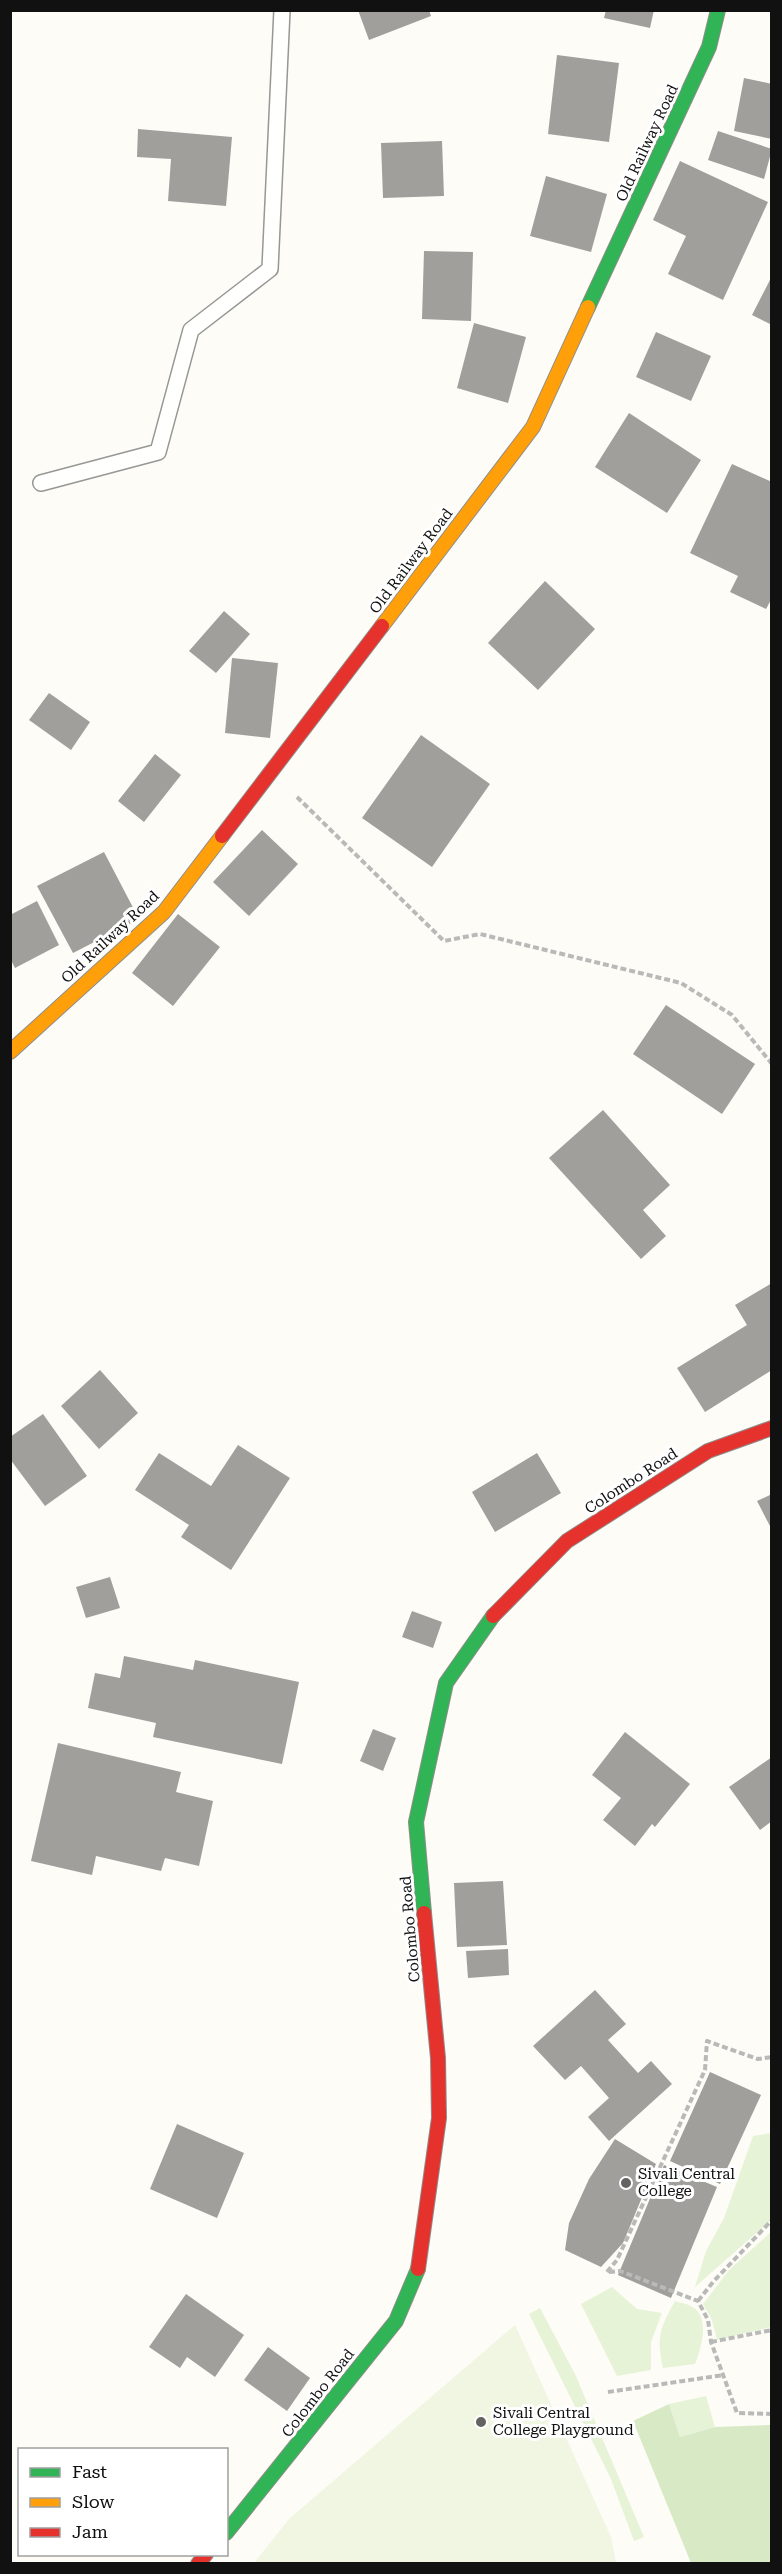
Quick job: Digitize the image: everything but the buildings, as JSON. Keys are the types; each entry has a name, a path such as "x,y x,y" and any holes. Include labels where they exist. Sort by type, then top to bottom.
{"main road":[{"name":"Old Railway Road","path":"10,1052 164,912 533,427 709,47 718,10"},
{"name":"Colombo Road","path":"228,2531 247,2510 396,2321 418,2271 439,2118 438,2058 416,1822 446,1683 498,1608 567,1541 708,1451 771,1428"}],"lane":[{"path":"41,483 158,452 190,330 270,269 282,10"}],"path":[{"path":"271,772 444,941 480,934 681,983 732,1015 771,1064"},
{"path":"771,2056 758,2059 707,2041 705,2070 617,2260 608,2272 620,2271 698,2301 708,2320 711,2342 737,2413 771,2414"},
{"path":"698,2301 771,2220"},
{"path":"711,2342 771,2330"},
{"path":"608,2392 724,2375"}],"green space":[{"path":"771,2133 770,2221 695,2287 706,2251 724,2218 753,2136"},
{"path":"771,2232 771,2327 717,2340 712,2320 703,2304 729,2270"},
{"path":"612,2287 637,2309 662,2313 651,2342 651,2370 617,2376 581,2304"},
{"path":"675,2301 694,2308 699,2313 703,2327 702,2343 695,2364 663,2368 660,2348 661,2333"},
{"path":"540,2308 575,2374 644,2537 634,2541 611,2479 529,2314"},
{"name":"Sivali Central College Playground","path":"515,2325 611,2537 616,2563 254,2563 289,2519"},
{"path":"706,2396 715,2427 680,2437 669,2404"},
{"path":"669,2404 680,2437 715,2427 770,2425 771,2563 691,2563 633,2421"}],"traffic: fast":[{"path":"588,307 709,47 718,10"},
{"path":"424,1913 416,1822 446,1683 493,1616"},
{"path":"228,2531 396,2321 418,2269"}],"traffic: slow":[{"path":"382,626 533,427 588,307"},
{"path":"10,1052 164,912 222,836"}],"traffic: jam":[{"path":"222,836 382,626"},
{"path":"493,1616 567,1541 708,1451 772,1428"},
{"path":"418,2269 439,2118 438,2058 424,1913"},
{"path":"198,2564 204,2556"}],"place":[{"name":"Sivali Central College","path":"626,2183"},
{"name":"Sivali Central College Playground","path":"481,2422"}]}
